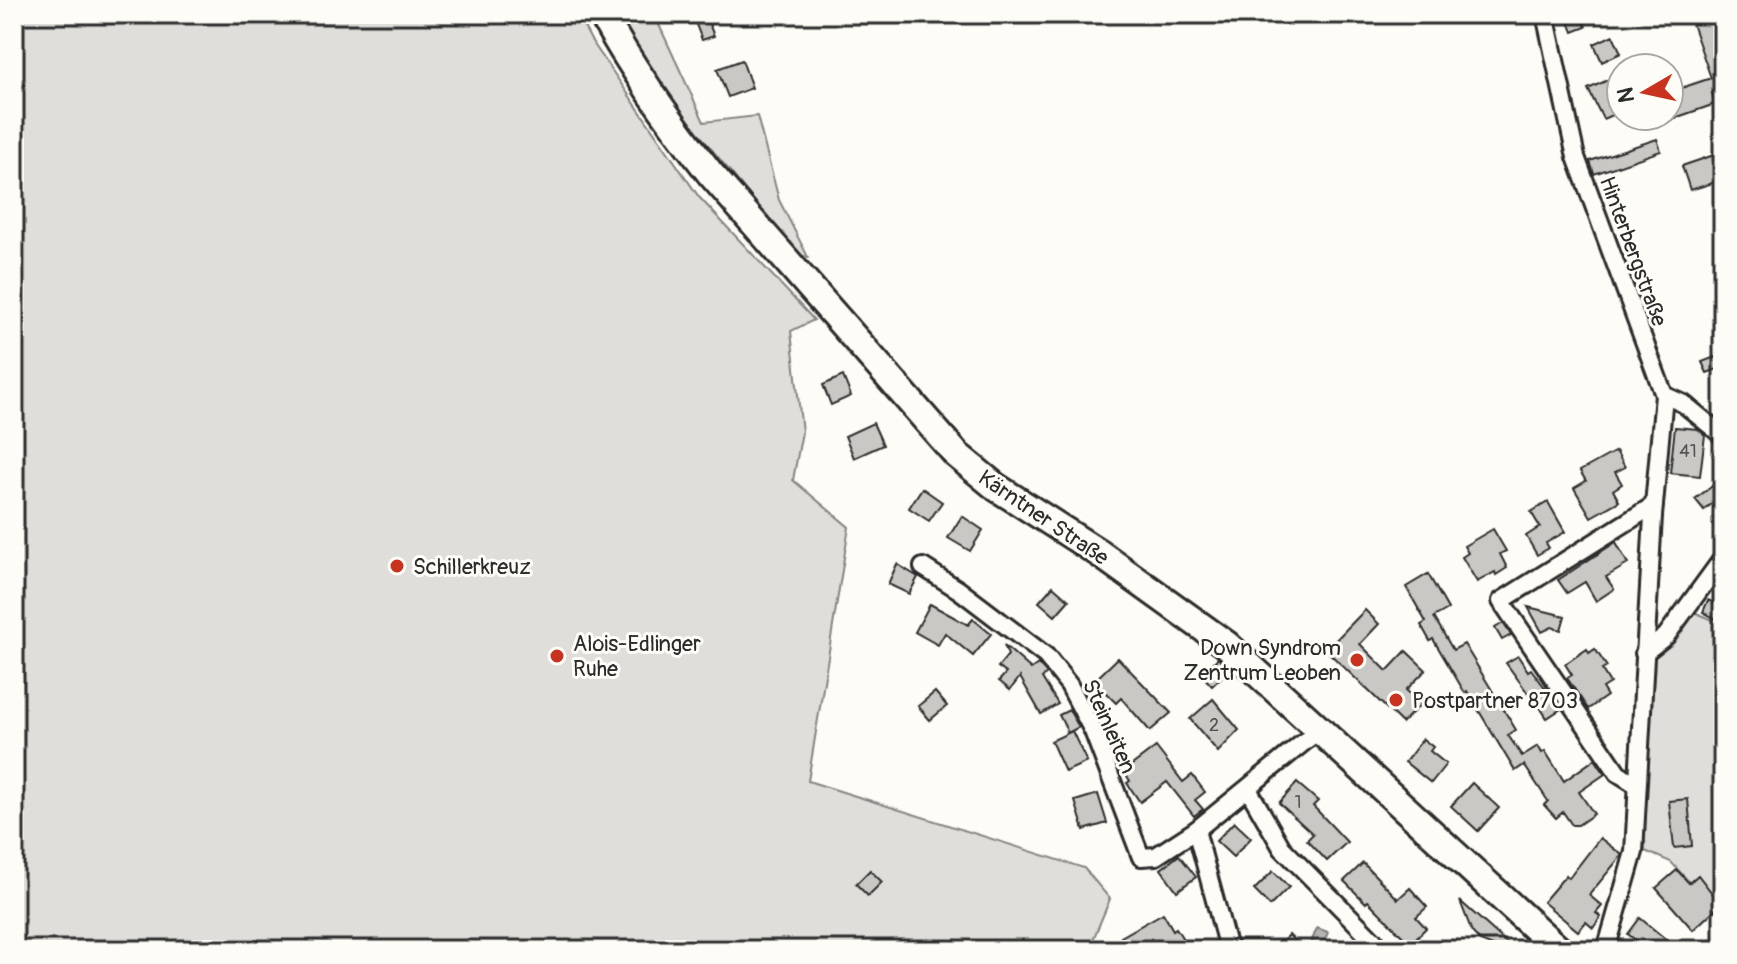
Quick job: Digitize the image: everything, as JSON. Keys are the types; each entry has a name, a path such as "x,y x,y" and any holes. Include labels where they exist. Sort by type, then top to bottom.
{"main road":[{"name":"Kärntner Straße","path":"602,14 628,62 710,173 957,455 996,487 1099,553 1227,645 1559,950"}],"street":[{"name":"Hinterbergstraße","path":"1545,14 1576,157 1664,395 1644,653 1634,852 1606,950"},
{"path":"1664,395 1684,404 1723,436"},
{"path":"1637,785 1618,773 1501,601 1654,505"},
{"path":"1644,653 1666,636 1723,558"},
{"name":"Steinleiten","path":"923,567 959,590 1046,656 1069,685 1093,731 1141,857 1156,856 1196,830 1320,729"},
{"path":"1248,789 1282,848 1383,950"},
{"path":"1196,830 1227,945 1232,950"}],"shaded area":[{"path":"14,14 577,14 591,40 699,197 814,320 791,331 802,432 793,480 849,527 808,781 1084,868 1110,899 1092,942 1099,950 14,950"},
{"path":"616,14 654,14 704,122 757,116 779,200 808,257 799,255 652,77"},
{"path":"1689,610 1723,624 1723,919 1671,862 1645,851 1651,662 1671,639"},
{"path":"1317,928 1328,932 1321,950 1308,950"}],"building":[{"path":"692,14 705,14 714,36 702,40"},
{"path":"1566,14 1581,14 1586,27 1573,32"},
{"path":"1712,14 1716,25 1723,23 1723,106 1716,92 1712,93 1715,104 1685,114 1685,87 1711,78 1690,18"},
{"path":"1613,35 1621,52 1605,52 1605,61 1602,62 1594,44"},
{"path":"742,60 752,88 728,97 717,69"},
{"path":"1605,81 1605,118 1603,119 1588,89"},
{"path":"1657,139 1661,151 1594,174 1590,161"},
{"path":"1723,152 1723,180 1690,190 1682,166"},
{"path":"1723,354 1723,367 1707,373 1702,362"},
{"path":"843,376 851,396 831,405 823,385"},
{"path":"873,423 883,445 854,458 845,436"},
{"path":"1675,427 1698,429 1705,435 1700,476 1670,473"},
{"path":"1616,451 1625,467 1615,472 1622,484 1613,490 1619,501 1591,517 1574,488 1586,481 1580,471"},
{"path":"1715,484 1723,495 1704,510 1695,499"},
{"path":"922,488 942,502 929,521 909,508"},
{"path":"1548,502 1565,532 1546,543 1549,548 1537,555 1526,536 1540,527 1531,512"},
{"path":"962,516 983,530 970,551 948,538"},
{"path":"1493,529 1506,551 1500,554 1507,568 1477,582 1462,557 1468,553 1464,546"},
{"path":"1616,542 1628,564 1606,577 1614,589 1596,601 1585,582 1567,593 1558,580"},
{"path":"897,564 918,577 909,594 888,584"},
{"path":"1428,574 1448,609 1434,617 1453,650 1464,644 1516,730 1508,735 1522,756 1538,746 1542,753 1545,751 1564,781 1595,759 1605,774 1579,792 1594,814 1578,825 1572,825 1563,812 1556,818 1544,805 1548,801 1524,765 1515,771 1433,639 1430,641 1421,625 1426,622 1406,587"},
{"path":"1053,586 1069,600 1055,616 1039,602"},
{"path":"1708,600 1722,607 1716,619 1703,612"},
{"path":"930,604 968,625 973,619 991,634 973,656 945,633 938,645 915,632"},
{"path":"1528,607 1565,616 1561,630 1552,627 1542,632"},
{"name":"Down Syndrom Zentrum Leoben","path":"1365,610 1379,624 1360,644 1387,671 1406,651 1426,670 1406,690 1421,704 1402,723 1326,650"},
{"path":"1503,623 1511,635 1502,640 1495,628"},
{"path":"1004,645 1031,669 1038,664 1047,674 1042,678 1058,704 1041,714 1020,677 1010,690 999,681 1006,673 998,667 1008,655"},
{"path":"1587,649 1589,653 1595,649 1607,667 1602,670 1610,683 1602,688 1607,696 1588,709 1567,678 1572,675 1565,664"},
{"path":"1518,656 1561,709 1547,718 1506,663"},
{"path":"1118,658 1171,713 1150,731 1121,698 1116,703 1094,681"},
{"path":"1218,658 1229,670 1212,686 1201,674"},
{"path":"935,692 947,706 930,720 918,706"},
{"path":"1213,699 1239,730 1218,752 1190,719"},
{"path":"1069,710 1079,727 1068,733 1059,715"},
{"path":"1072,731 1087,762 1065,772 1051,741"},
{"path":"1423,739 1433,747 1430,751 1446,764 1431,783 1405,762"},
{"path":"1156,747 1183,782 1192,775 1205,792 1195,800 1203,809 1194,816 1167,782 1140,802 1127,783 1130,781 1124,771"},
{"path":"1297,783 1318,801 1313,806 1347,842 1327,861 1307,840 1313,834 1279,803"},
{"path":"1472,783 1499,808 1478,831 1451,806"},
{"path":"1098,794 1107,823 1084,830 1075,801"},
{"path":"1688,799 1692,846 1674,848 1669,801"},
{"path":"1234,822 1251,838 1233,857 1216,841"},
{"path":"1600,838 1622,855 1589,895 1602,906 1596,913 1601,917 1593,928 1586,922 1578,931 1543,902 1566,875 1569,878"},
{"path":"1179,855 1196,877 1177,891 1161,869"},
{"path":"1363,863 1398,899 1410,888 1427,907 1416,917 1426,928 1410,944 1344,881"},
{"path":"870,870 882,882 868,896 856,884"},
{"path":"1677,870 1689,883 1698,875 1712,893 1717,889 1723,897 1723,902 1693,930 1656,888"},
{"path":"1273,871 1289,887 1270,906 1254,890"},
{"path":"1460,901 1515,950 1503,950 1480,941 1472,932"},
{"path":"1163,913 1173,930 1176,928 1183,939 1179,941 1181,944 1171,950 1157,950 1151,939 1137,950 1131,950 1121,937"},
{"path":"1640,918 1679,950 1647,950 1628,934"},
{"path":"1289,935 1304,950 1274,950"}],"place":[{"name":"Schillerkreuz","path":"397,566"},
{"name":"Alois-Edlinger Ruhe","path":"557,656"},
{"name":"Down Syndrom Zentrum Leoben","path":"1357,660"},
{"name":"Postpartner 8703","path":"1396,700"}]}
